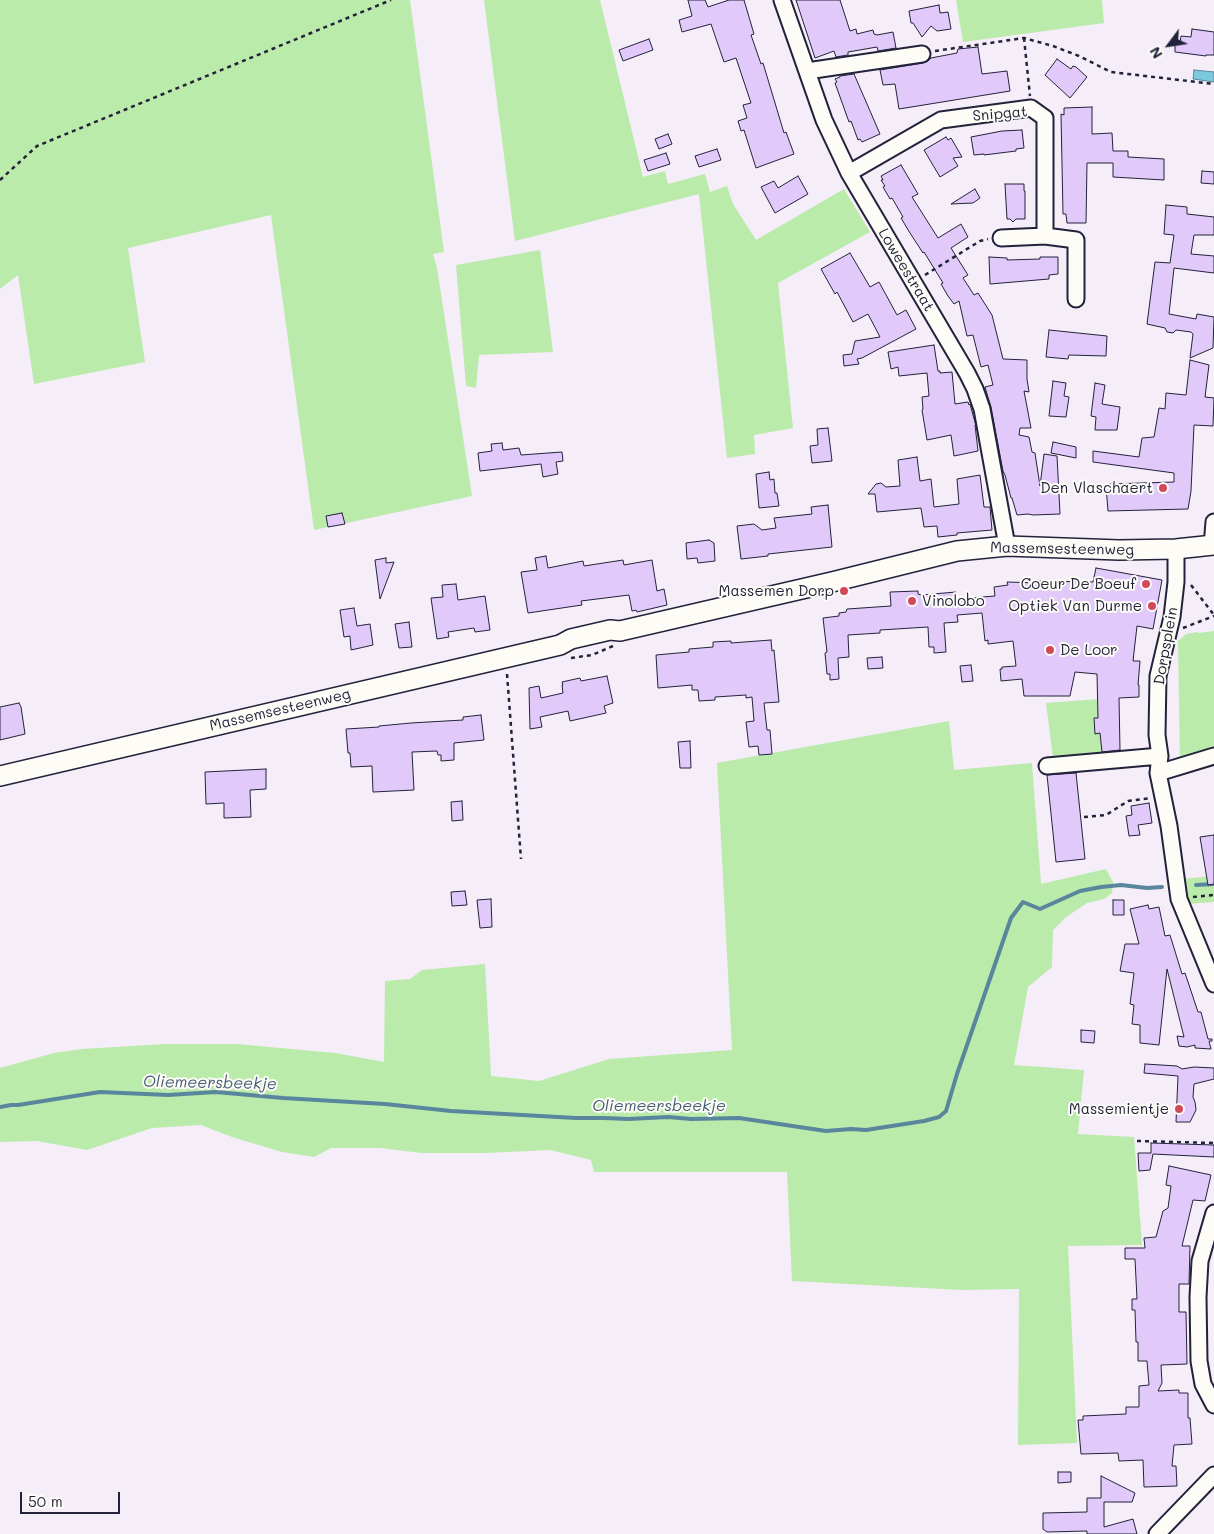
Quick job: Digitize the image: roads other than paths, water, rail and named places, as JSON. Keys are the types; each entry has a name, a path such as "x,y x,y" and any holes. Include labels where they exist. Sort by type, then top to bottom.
{"main road":[{"name":"Massemsesteenweg","path":"0,776 560,645 571,639 610,630 620,631 957,551 1007,546 1119,550 1176,557 1213,546"}],"street":[{"name":"Loweestraat","path":"782,0 824,120 849,173 975,389 982,410 1007,546"},
{"path":"807,71 922,54"},
{"name":"Snipgat","path":"849,173 941,120 1031,108 1045,118 1045,236"},
{"path":"1001,238 1045,236 1076,240 1076,299"},
{"path":"1213,546 1214,522"},
{"name":"Dorpsplein","path":"1176,557 1173,610 1158,676 1157,735 1160,756 1158,773 1179,899 1213,977"},
{"path":"1047,766 1160,756"},
{"path":"1158,773 1214,756"},
{"path":"1214,1213 1200,1261 1198,1297 1199,1360 1203,1384 1214,1405"},
{"path":"1157,1534 1214,1475"}],"water":[{"path":"1194,70 1214,72 1214,82 1193,79"}],"waterway":[{"name":"Oliemeersbeekje","path":"1196,885 1214,884"},
{"name":"Oliemeersbeekje","path":"0,1107 100,1092 168,1095 216,1092 385,1104 451,1111 576,1118 739,1118 826,1131 866,1130 924,1121 939,1117 946,1111 1011,918 1023,902 1040,909 1080,891 1101,887 1121,885 1147,888 1162,887"}],"place":[{"name":"Den Vlaschaert","path":"1163,488"},
{"name":"Coeur De Boeuf","path":"1146,584"},
{"name":"Massemen Dorp","path":"844,591"},
{"name":"Vinolobo","path":"912,601"},
{"name":"Optiek Van Durme","path":"1152,606"},
{"name":"De Loor","path":"1050,650"},
{"name":"Massemientje","path":"1179,1109"}]}
